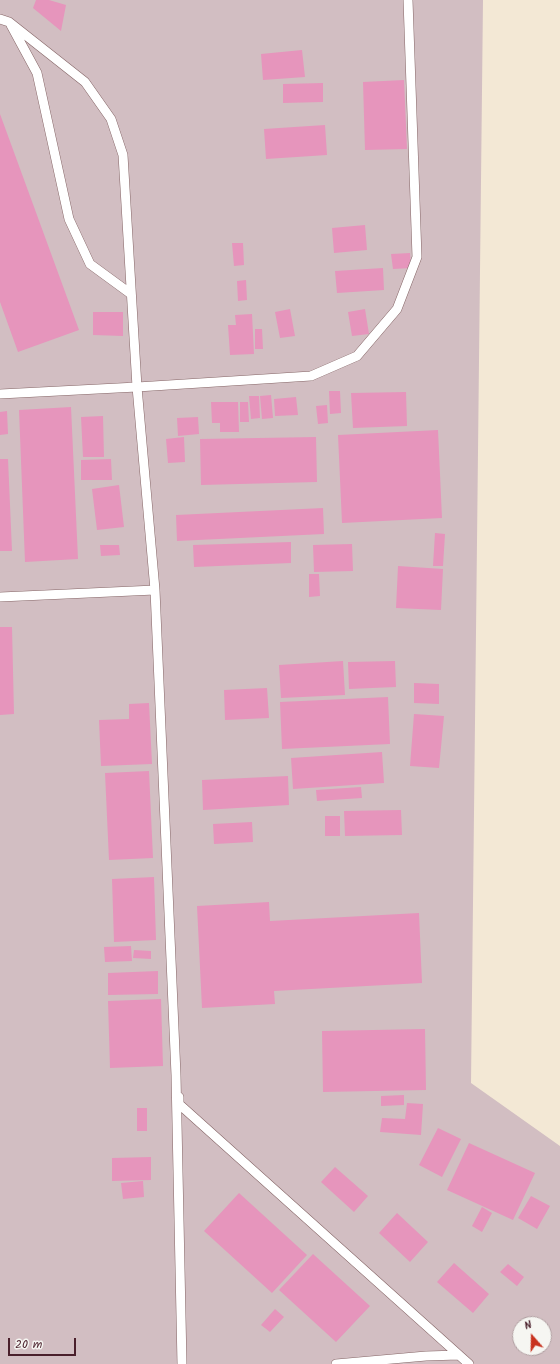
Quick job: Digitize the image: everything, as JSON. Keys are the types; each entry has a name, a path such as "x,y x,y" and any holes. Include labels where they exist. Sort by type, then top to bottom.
{"lane":[{"path":"0,394 137,388 311,376 357,356 397,309 417,257 408,0"},
{"path":"4,21 37,73 68,219 90,264 131,294"},
{"path":"4,21 85,82 111,119 123,156 137,388 155,590 176,1075 182,1364"},
{"path":"0,597 155,590"},
{"path":"176,1075 180,1104 469,1364"},
{"path":"336,1364 426,1360 459,1355"}],"shaded area":[{"path":"0,0 483,0 471,1083 560,1146 560,1364 0,1364"}],"building":[{"path":"36,0 49,0 66,5 61,31 33,8"},
{"path":"302,50 305,77 263,80 261,54"},
{"path":"404,80 407,149 365,150 363,82"},
{"path":"323,83 323,102 283,103 283,84"},
{"path":"0,114 79,330 18,352 0,302"},
{"path":"325,125 327,155 266,159 264,129"},
{"path":"365,225 367,250 334,253 332,228"},
{"path":"232,243 243,243 244,265 234,266"},
{"path":"410,253 411,268 393,269 391,254"},
{"path":"383,268 384,290 337,293 335,271"},
{"path":"246,280 247,300 238,301 237,281"},
{"path":"290,309 295,336 280,338 275,312"},
{"path":"365,309 369,334 352,336 348,312"},
{"path":"93,312 123,312 123,336 93,335"},
{"path":"252,314 254,354 230,355 228,325 236,325 235,315"},
{"path":"255,329 262,329 263,349 255,349"},
{"path":"329,391 340,391 341,413 330,414"},
{"path":"406,392 407,426 353,428 351,393"},
{"path":"271,395 273,418 262,419 260,396"},
{"path":"249,396 259,396 260,418 251,419"},
{"path":"296,397 298,415 275,416 274,399"},
{"path":"211,402 238,402 239,432 220,432 220,423 212,423"},
{"path":"240,402 248,402 249,422 240,422"},
{"path":"327,405 328,423 318,424 316,406"},
{"path":"71,407 78,559 25,562 19,410"},
{"path":"7,411 8,434 0,435 0,412"},
{"path":"103,416 104,457 83,457 81,417"},
{"path":"198,417 199,434 178,436 177,418"},
{"path":"438,430 442,518 342,523 338,435"},
{"path":"184,437 185,462 168,463 166,439"},
{"path":"316,437 317,482 201,485 200,439"},
{"path":"0,459 8,459 12,551 0,551"},
{"path":"111,459 112,480 81,480 81,460"},
{"path":"119,485 124,527 97,530 92,489"},
{"path":"323,508 324,534 177,541 176,515"},
{"path":"435,533 445,534 443,566 433,566"},
{"path":"291,542 291,563 194,567 193,545"},
{"path":"352,544 353,571 314,572 313,545"},
{"path":"100,545 119,545 120,555 101,556"},
{"path":"398,566 443,569 441,610 396,608"},
{"path":"309,574 319,574 320,596 309,597"},
{"path":"0,627 12,627 14,714 0,715"},
{"path":"343,661 345,695 281,698 279,665"},
{"path":"395,661 396,687 349,689 348,662"},
{"path":"414,683 439,684 439,704 414,703"},
{"path":"267,688 269,718 225,720 224,690"},
{"path":"388,697 390,744 282,749 280,702"},
{"path":"149,703 152,764 101,766 99,720 129,719 129,704"},
{"path":"414,714 444,716 439,768 410,766"},
{"path":"382,752 384,783 293,789 291,758"},
{"path":"149,771 153,858 109,860 105,773"},
{"path":"288,776 289,805 203,810 202,780"},
{"path":"361,787 362,798 317,801 316,790"},
{"path":"401,810 402,835 345,836 344,811"},
{"path":"325,816 340,816 340,836 325,836"},
{"path":"252,822 253,842 214,844 213,824"},
{"path":"154,877 156,940 114,942 112,879"},
{"path":"269,902 270,921 419,913 422,983 274,991 275,1004 202,1008 197,906"},
{"path":"131,946 132,961 105,962 104,947"},
{"path":"134,950 151,951 151,959 133,958"},
{"path":"158,971 158,994 108,995 108,973"},
{"path":"161,999 163,1066 110,1068 108,1001"},
{"path":"425,1029 426,1090 323,1092 322,1031"},
{"path":"404,1095 404,1105 381,1106 381,1096"},
{"path":"407,1103 423,1104 421,1135 380,1132 382,1118 405,1119"},
{"path":"137,1108 147,1108 147,1131 137,1131"},
{"path":"438,1128 461,1139 442,1177 419,1165"},
{"path":"469,1143 535,1173 513,1220 447,1190"},
{"path":"151,1157 151,1180 112,1181 112,1158"},
{"path":"335,1167 368,1196 354,1212 321,1182"},
{"path":"143,1181 144,1197 123,1199 121,1183"},
{"path":"239,1193 307,1255 272,1293 204,1231"},
{"path":"531,1196 550,1206 537,1229 518,1218"},
{"path":"482,1207 492,1213 482,1232 472,1226"},
{"path":"397,1213 428,1242 410,1262 379,1233"},
{"path":"313,1254 370,1306 336,1342 279,1290"},
{"path":"454,1263 489,1294 473,1313 437,1282"},
{"path":"508,1264 524,1277 517,1286 500,1272"},
{"path":"275,1309 284,1317 270,1332 261,1325"}]}
